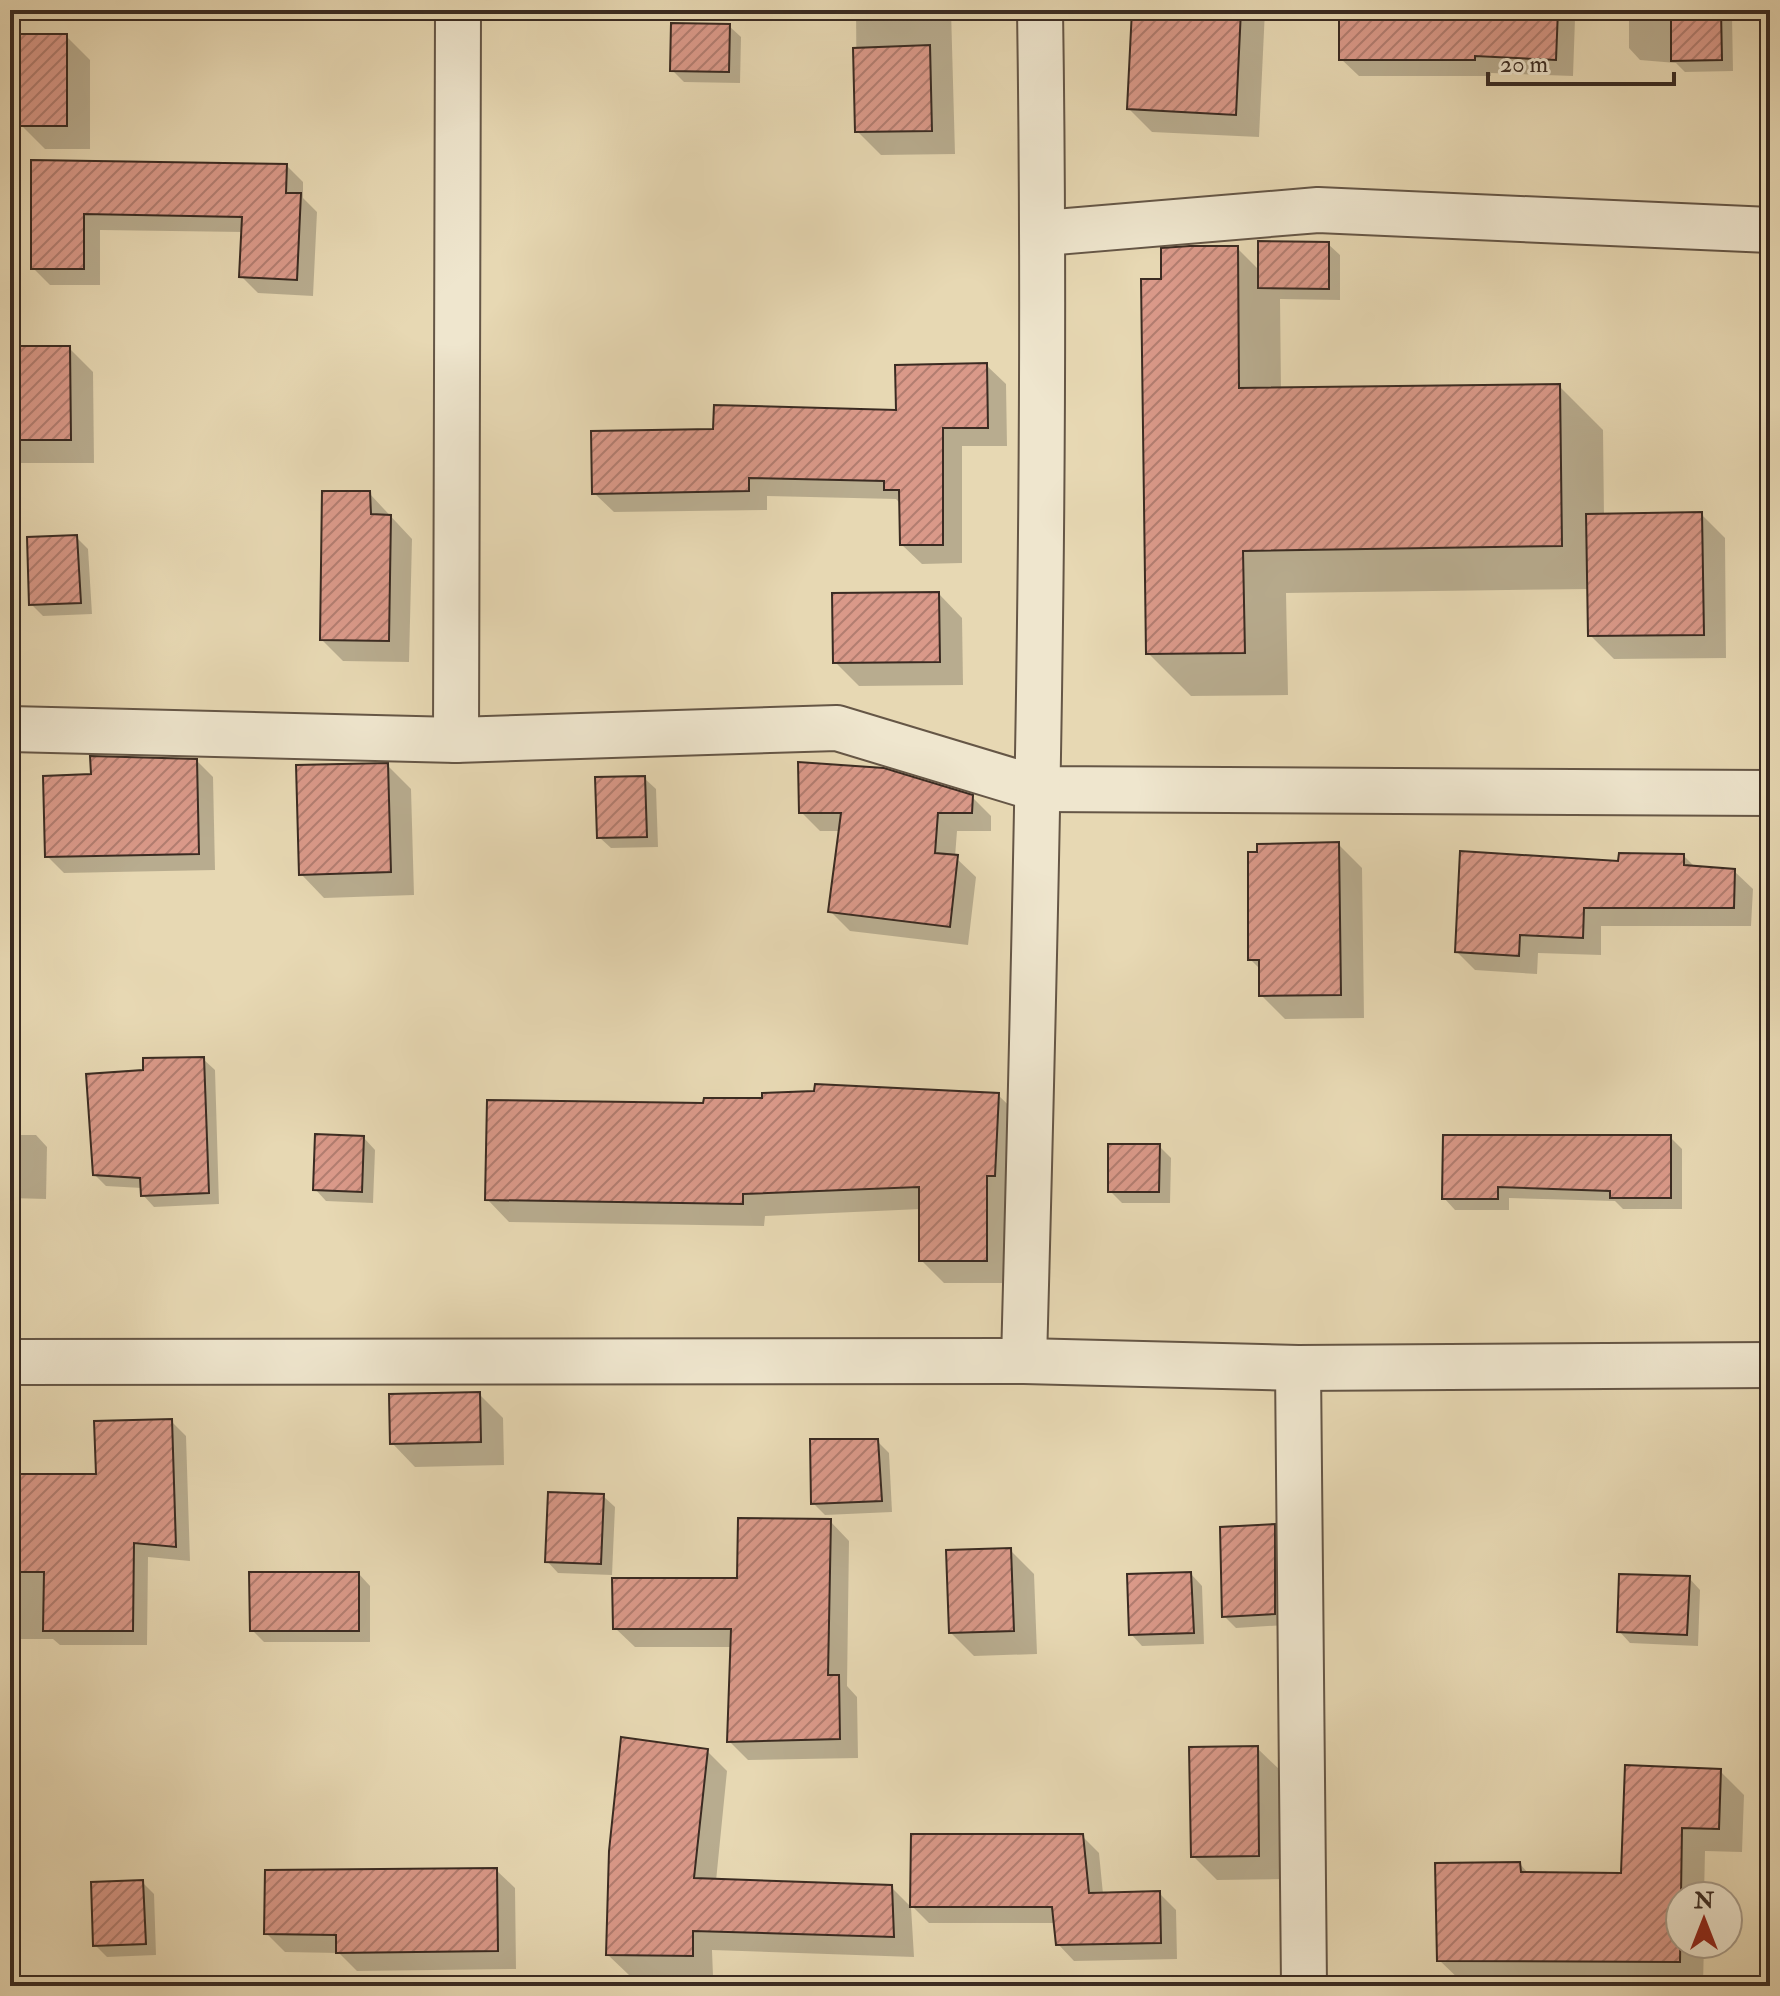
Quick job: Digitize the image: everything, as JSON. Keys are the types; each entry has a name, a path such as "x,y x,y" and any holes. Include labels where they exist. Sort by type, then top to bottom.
{"street":[{"path":"456,740 458,10"},
{"path":"1024,1361 1039,789 1044,233 1040,10"},
{"path":"1044,233 1318,210 1770,230"},
{"path":"10,729 456,740 837,728 1039,789 1770,793"},
{"path":"10,1362 1024,1361 1298,1368 1770,1365"},
{"path":"1298,1368 1304,1986"}],"building":[{"path":"1132,10 1241,10 1236,115 1127,109"},
{"path":"1339,10 1558,10 1556,60 1475,56 1475,60 1339,60"},
{"path":"1671,10 1721,10 1722,60 1671,61"},
{"path":"671,23 730,24 729,72 670,71"},
{"path":"19,34 67,34 67,126 19,126"},
{"path":"930,45 932,131 855,132 853,48"},
{"path":"31,160 287,164 286,193 301,193 297,280 239,277 242,217 84,214 84,269 31,269"},
{"path":"1258,241 1329,242 1329,289 1258,288"},
{"path":"1238,246 1239,388 1560,384 1562,546 1243,551 1245,653 1146,654 1141,279 1161,279 1161,248"},
{"path":"10,346 70,346 71,440 10,440"},
{"path":"987,363 988,428 943,428 943,545 900,545 899,490 884,490 884,481 749,478 749,491 592,494 591,431 713,429 714,405 896,410 895,365"},
{"path":"322,491 370,491 371,514 391,515 389,641 320,640"},
{"path":"1702,512 1704,635 1588,636 1586,514"},
{"path":"77,535 81,603 29,605 27,537"},
{"path":"939,592 940,662 833,663 832,593"},
{"path":"90,756 197,759 199,854 45,857 43,776 91,774"},
{"path":"798,762 884,768 973,795 972,813 938,813 935,853 958,855 950,927 828,912 841,813 799,813"},
{"path":"388,763 391,872 299,875 296,765"},
{"path":"645,776 647,837 597,838 595,777"},
{"path":"1339,842 1341,995 1259,996 1259,960 1248,960 1248,852 1257,852 1257,844"},
{"path":"1460,851 1618,861 1619,853 1684,854 1684,865 1735,869 1734,908 1584,908 1583,938 1520,935 1519,956 1455,952"},
{"path":"204,1057 209,1193 141,1196 140,1178 93,1175 86,1074 143,1070 143,1058"},
{"path":"815,1084 999,1093 995,1176 987,1176 987,1261 919,1261 919,1187 743,1194 743,1204 485,1200 487,1100 703,1103 704,1098 762,1098 762,1093 814,1091"},
{"path":"315,1134 364,1136 362,1192 313,1190"},
{"path":"1443,1135 1671,1135 1671,1198 1610,1198 1610,1191 1498,1187 1498,1199 1442,1199"},
{"path":"1108,1144 1160,1144 1159,1192 1108,1192"},
{"path":"480,1392 481,1442 390,1444 389,1394"},
{"path":"172,1419 176,1547 134,1543 133,1631 43,1631 44,1572 10,1572 10,1474 96,1474 94,1421"},
{"path":"810,1439 878,1439 882,1501 811,1504"},
{"path":"548,1492 604,1494 601,1564 545,1562"},
{"path":"738,1518 831,1519 828,1675 839,1675 840,1739 727,1742 731,1629 613,1629 612,1578 737,1578"},
{"path":"1275,1524 1275,1614 1222,1617 1220,1527"},
{"path":"1011,1548 1014,1631 949,1633 946,1550"},
{"path":"249,1572 359,1572 359,1631 250,1631"},
{"path":"1191,1572 1194,1633 1129,1635 1127,1574"},
{"path":"1619,1574 1690,1576 1687,1635 1617,1632"},
{"path":"621,1737 708,1749 694,1878 892,1885 894,1937 693,1931 693,1956 606,1955 609,1851"},
{"path":"1258,1746 1259,1856 1191,1857 1189,1747"},
{"path":"1625,1765 1721,1769 1719,1829 1682,1828 1681,1880 1664,1880 1664,1960 1680,1962 1437,1961 1435,1863 1520,1862 1521,1872 1621,1873"},
{"path":"911,1834 1083,1834 1089,1893 1160,1891 1161,1943 1056,1945 1052,1907 910,1907"},
{"path":"497,1868 498,1951 336,1953 336,1935 264,1934 265,1870"},
{"path":"143,1880 146,1944 93,1946 91,1882"}]}
